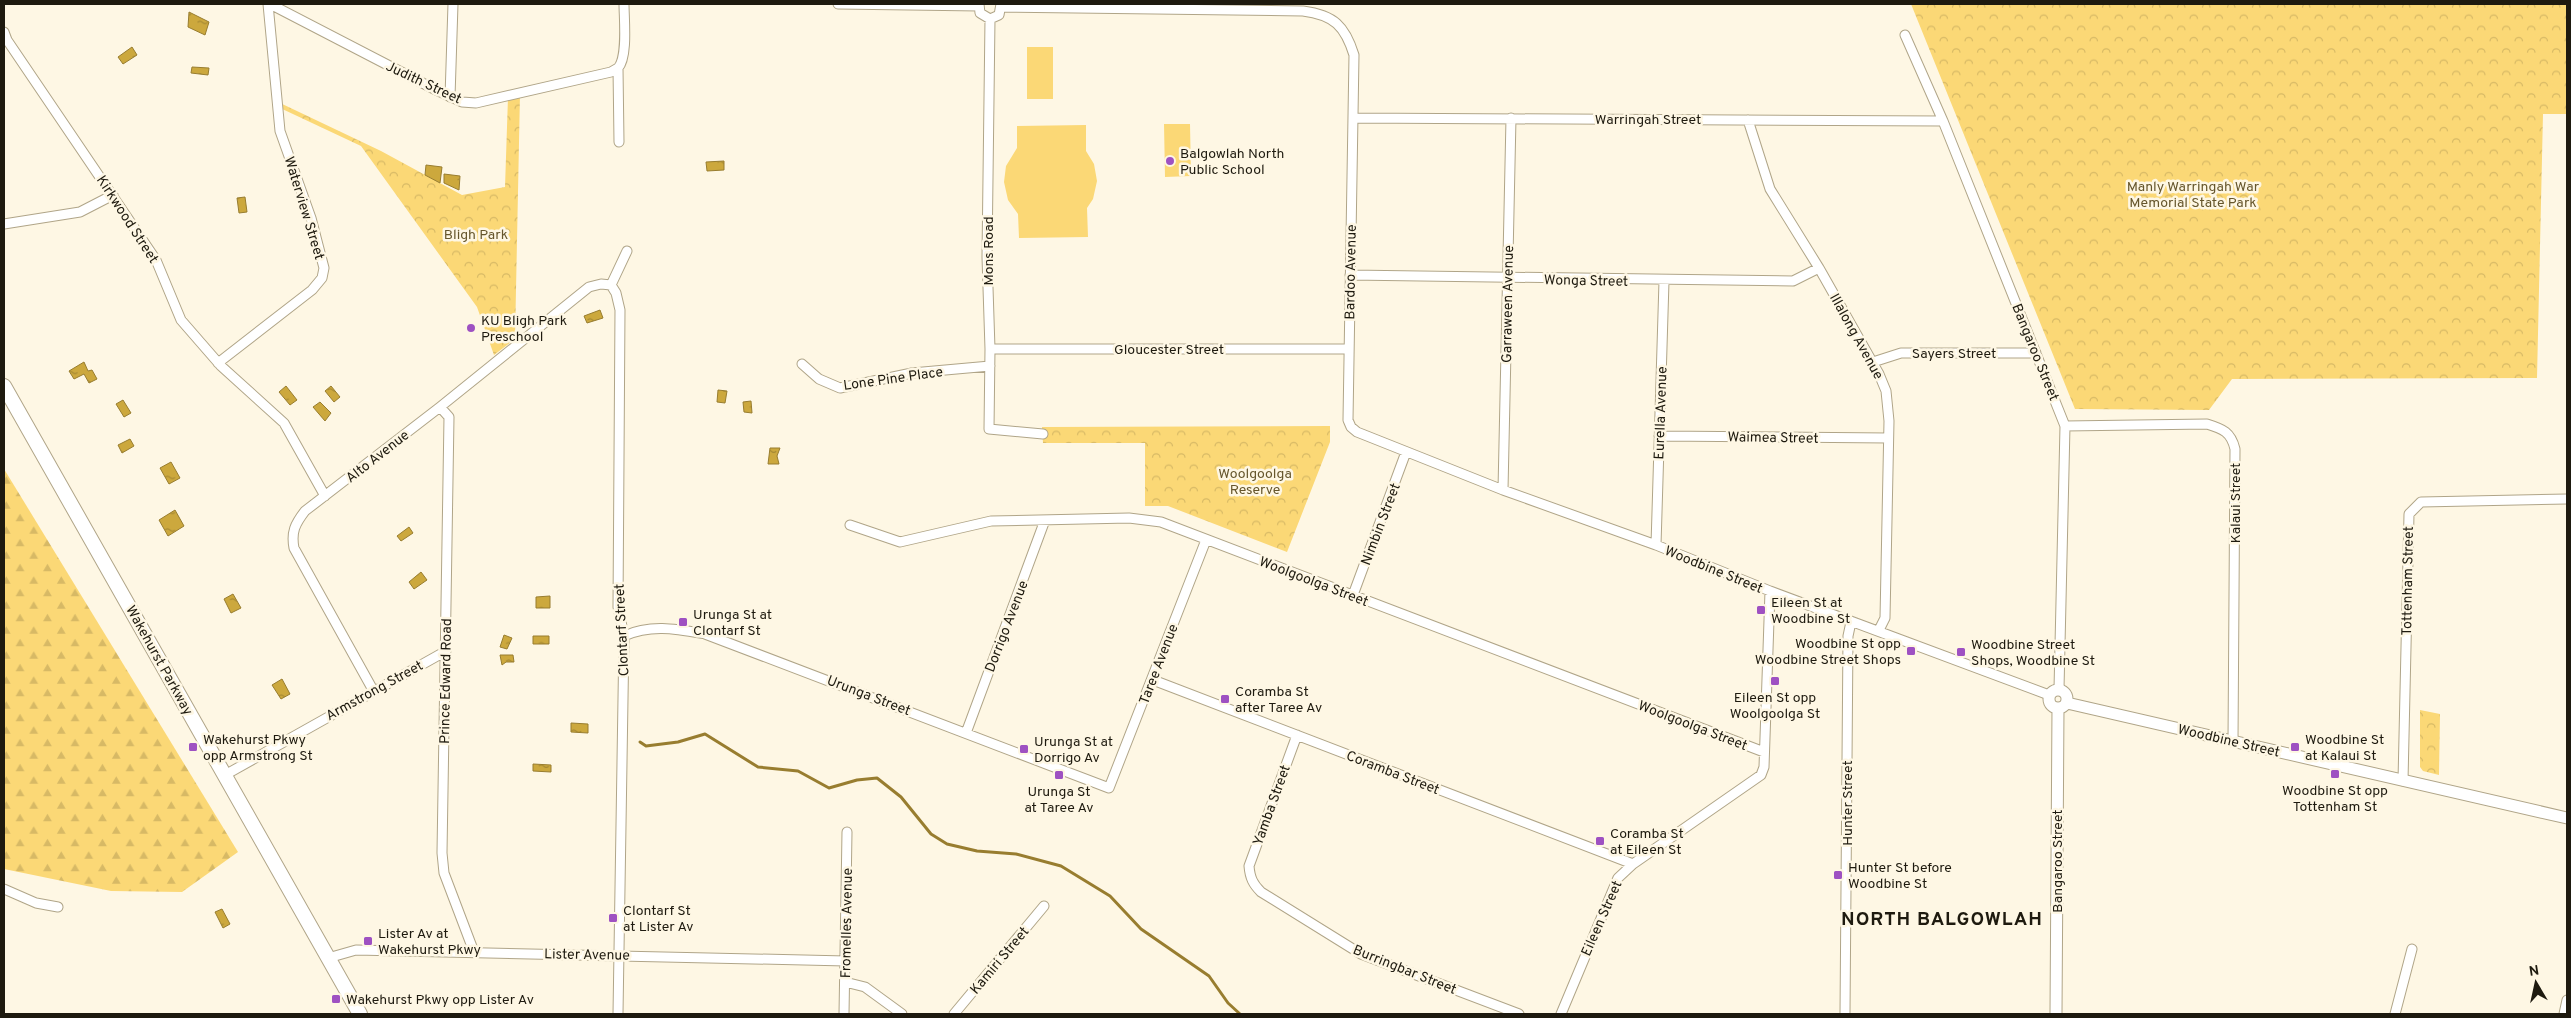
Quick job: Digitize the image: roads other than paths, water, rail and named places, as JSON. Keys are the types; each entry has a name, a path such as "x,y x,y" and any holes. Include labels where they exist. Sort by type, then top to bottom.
{"main road":[{"name":"Wakehurst Parkway","path":"4,386 360,1014"}],"street":[{"name":"Judith Street","path":"269,4 462,102 496,99 611,72 618,68"},
{"name":"Waterview Street","path":"218,363 312,290 322,278 324,268 311,218 280,131 269,4"},
{"path":"450,97 453,4"},
{"path":"619,142 618,68 623,54 624,4"},
{"path":"838,4 979,5 980,14 990,19 999,15 1002,5"},
{"name":"Bardoo Avenue","path":"1002,5 1319,13 1340,25 1350,39 1354,55 1348,420 1351,427 1357,432 1406,452"},
{"name":"Mons Road","path":"990,19 987,257 990,349 989,429 1043,434"},
{"name":"Kirkwood Street","path":"4,32 7,40 156,260 181,320 218,363 284,423 326,496"},
{"name":"Bangaroo Street","path":"1905,35 1943,120 2065,426 2054,692"},
{"name":"Warringah Street","path":"1353,118 1943,120"},
{"name":"Garraween Avenue","path":"1503,490 1510,118"},
{"name":"Illalong Avenue","path":"1748,120 1770,188 1873,362 1886,391 1889,407 1885,618 1879,630"},
{"path":"4,224 80,212 113,195"},
{"path":"611,285 627,251"},
{"name":"Wonga Street","path":"1350,275 1507,279 1793,281 1819,268"},
{"name":"Eurella Avenue","path":"1656,545 1664,281"},
{"name":"Alto Avenue","path":"373,690 294,548 291,534 297,521 305,511 440,407 589,287 601,284 611,285"},
{"name":"Clontarf Street","path":"611,285 616,293 620,310 618,607 624,636 618,1014"},
{"name":"Gloucester Street","path":"990,349 1348,349"},
{"name":"Sayers Street","path":"1873,362 1901,353 2036,353"},
{"name":"Lone Pine Place","path":"802,364 820,379 840,388 912,373 990,366"},
{"name":"Prince Edward Road","path":"440,407 449,417 442,853 444,873 474,952"},
{"name":"Kalaui Street","path":"2065,426 2207,424 2224,429 2233,437 2235,449 2233,741"},
{"name":"Waimea Street","path":"1659,436 1888,438"},
{"name":"Woodbine Street","path":"1406,452 1503,490 1656,545 1851,622 1879,630 2054,692"},
{"name":"Nimbin Street","path":"1353,595 1406,452"},
{"name":"Tottenham Street","path":"2403,781 2409,514 2421,502 2567,500"},
{"name":"Woolgoolga Street","path":"850,524 900,542 991,521 1128,518 1161,522 1764,752"},
{"name":"Dorrigo Avenue","path":"966,733 1046,520"},
{"name":"Taree Avenue","path":"1110,788 1206,540"},
{"name":"Eileen Street","path":"1561,1014 1613,886 1622,873 1756,780 1764,767 1770,591"},
{"name":"Hunter Street","path":"1845,1014 1848,636 1851,622"},
{"name":"Urunga Street","path":"624,636 644,628 680,629 705,634 1110,788"},
{"name":"Armstrong Street","path":"225,774 446,651"},
{"name":"Coramba Street","path":"1153,680 1633,864"},
{"path":"2054,692 2065,693 2062,705 2050,704 2054,692"},
{"name":"Bangaroo Street","path":"2056,1014 2062,705"},
{"name":"Woodbine Street","path":"2062,705 2233,741 2567,818"},
{"name":"Yamba Street","path":"1250,877 1250,866 1297,735"},
{"name":"Fromelles Avenue","path":"844,1014 847,832"},
{"name":"Burringbar Street","path":"1250,877 1261,892 1361,954 1519,1014"},
{"path":"4,889 36,903 58,907"},
{"name":"Kamiri Street","path":"954,1014 1044,906"},
{"path":"2395,1014 2412,949"},
{"name":"Lister Avenue","path":"328,958 356,950 846,961"},
{"path":"845,982 864,987 902,1014"},
{"path":"2564,1014 2567,1000"}],"water":[{"path":"189,12 209,22 205,35 188,27"},
{"path":"132,47 137,55 123,64 118,57"},
{"path":"192,67 209,68 208,75 191,73"},
{"path":"724,161 724,170 707,171 706,162"},
{"path":"426,165 442,167 440,183 425,175"},
{"path":"444,174 460,176 459,190 444,183"},
{"path":"245,197 247,212 239,213 237,198"},
{"path":"600,310 603,318 587,323 584,316"},
{"path":"84,362 88,371 92,370 97,379 89,383 84,374 74,379 69,371"},
{"path":"286,386 297,400 290,405 279,392"},
{"path":"331,386 340,397 334,402 325,391"},
{"path":"718,390 727,391 725,403 717,402"},
{"path":"123,400 131,413 124,417 116,404"},
{"path":"751,401 752,413 744,412 743,402"},
{"path":"320,402 331,413 325,421 313,407"},
{"path":"130,439 134,446 122,453 118,445"},
{"path":"770,448 780,448 777,456 779,464 768,464"},
{"path":"171,462 180,478 169,484 160,468"},
{"path":"175,510 184,526 168,536 159,520"},
{"path":"409,527 413,533 401,541 397,536"},
{"path":"421,572 427,580 414,589 409,582"},
{"path":"233,594 241,608 231,613 224,599"},
{"path":"550,596 550,608 536,608 536,597"},
{"path":"504,635 512,638 507,649 500,647"},
{"path":"533,636 549,636 549,644 533,644"},
{"path":"500,655 513,655 514,662 506,662 502,665"},
{"path":"282,679 290,694 281,699 272,685"},
{"path":"571,723 588,724 588,733 571,732"},
{"path":"533,764 551,765 551,772 533,771"},
{"path":"222,909 230,924 223,928 215,912"}],"waterway":[{"path":"640,742 646,746 678,742 705,734 758,767 798,771 829,788 857,780 877,778 901,797 931,834 947,844 977,851 1016,854 1061,866 1110,896 1141,929 1209,976 1228,1003 1240,1014"}],"place":[{"name":"Balgowlah North Public School","path":"1170,161"},
{"name":"KU Bligh Park Preschool","path":"471,328"},
{"name":"Eileen St at Woodbine St","path":"1761,610"},
{"name":"Urunga St at Clontarf St","path":"683,622"},
{"name":"Woodbine St opp Woodbine Street Shops","path":"1911,651"},
{"name":"Woodbine Street Shops, Woodbine St","path":"1961,652"},
{"name":"Eileen St opp Woolgoolga St","path":"1775,681"},
{"name":"Coramba St after Taree Av","path":"1225,699"},
{"name":"Wakehurst Pkwy opp Armstrong St","path":"193,747"},
{"name":"Woodbine St at Kalaui St","path":"2295,747"},
{"name":"Urunga St at Dorrigo Av","path":"1024,749"},
{"name":"Woodbine St opp Tottenham St","path":"2335,774"},
{"name":"Urunga St at Taree Av","path":"1059,775"},
{"name":"Coramba St at Eileen St","path":"1600,841"},
{"name":"Hunter St before Woodbine St","path":"1838,875"},
{"name":"Clontarf St at Lister Av","path":"613,918"},
{"name":"Lister Av at Wakehurst Pkwy","path":"368,941"},
{"name":"Wakehurst Pkwy opp Lister Av","path":"336,999"}],"district":[{"name":"NORTH BALGOWLAH","path":"1942,918"}],"park label":[{"name":"Manly Warringah War Memorial State Park","path":"2193,194"},
{"name":"Bligh Park","path":"476,234"},
{"name":"Woolgoolga Reserve","path":"1255,482"}]}
